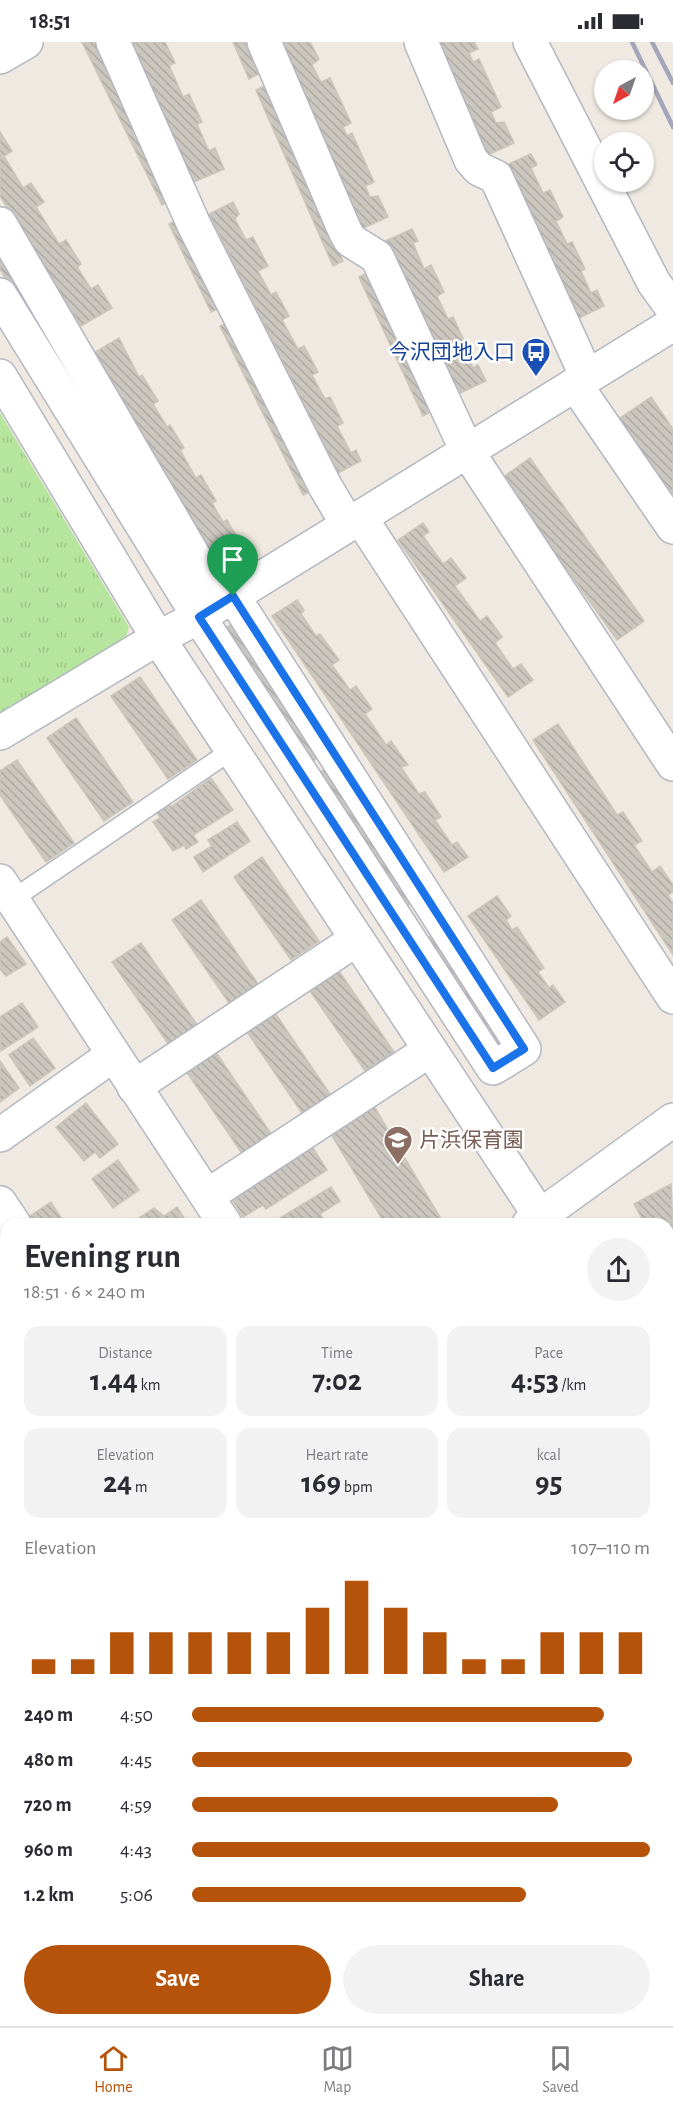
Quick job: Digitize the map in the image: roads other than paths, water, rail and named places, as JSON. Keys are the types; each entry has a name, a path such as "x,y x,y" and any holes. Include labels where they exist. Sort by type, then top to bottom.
{"street":[{"path":"0,57 26,42"},
{"path":"113,42 194,225 325,486 354,521 673,997"},
{"path":"264,42 345,231 350,240 377,257 467,451 673,764"},
{"path":"422,42 471,160 479,169 496,177 581,381 673,527"},
{"path":"530,42 654,283 673,309"},
{"path":"0,224 218,605 493,1068 524,1049 218,605 0,295"},
{"path":"0,734 158,638 218,605 673,324"},
{"path":"0,376 158,638 430,1050 534,1218"},
{"path":"6,890 221,1218"},
{"path":"134,1087 357,939"},
{"path":"207,1196 430,1050"},
{"path":"0,1135 113,1055"},
{"path":"538,1218 673,1120"},
{"path":"0,1203 10,1218"}],"lane":[{"path":"6,890 232,750"}],"railway":[{"path":"632,42 673,127"},
{"path":"652,42 673,83"}],"place":[{"name":"今沢団地入口","path":"536,378"},
{"name":"片浜保育園","path":"398,1166"}]}
